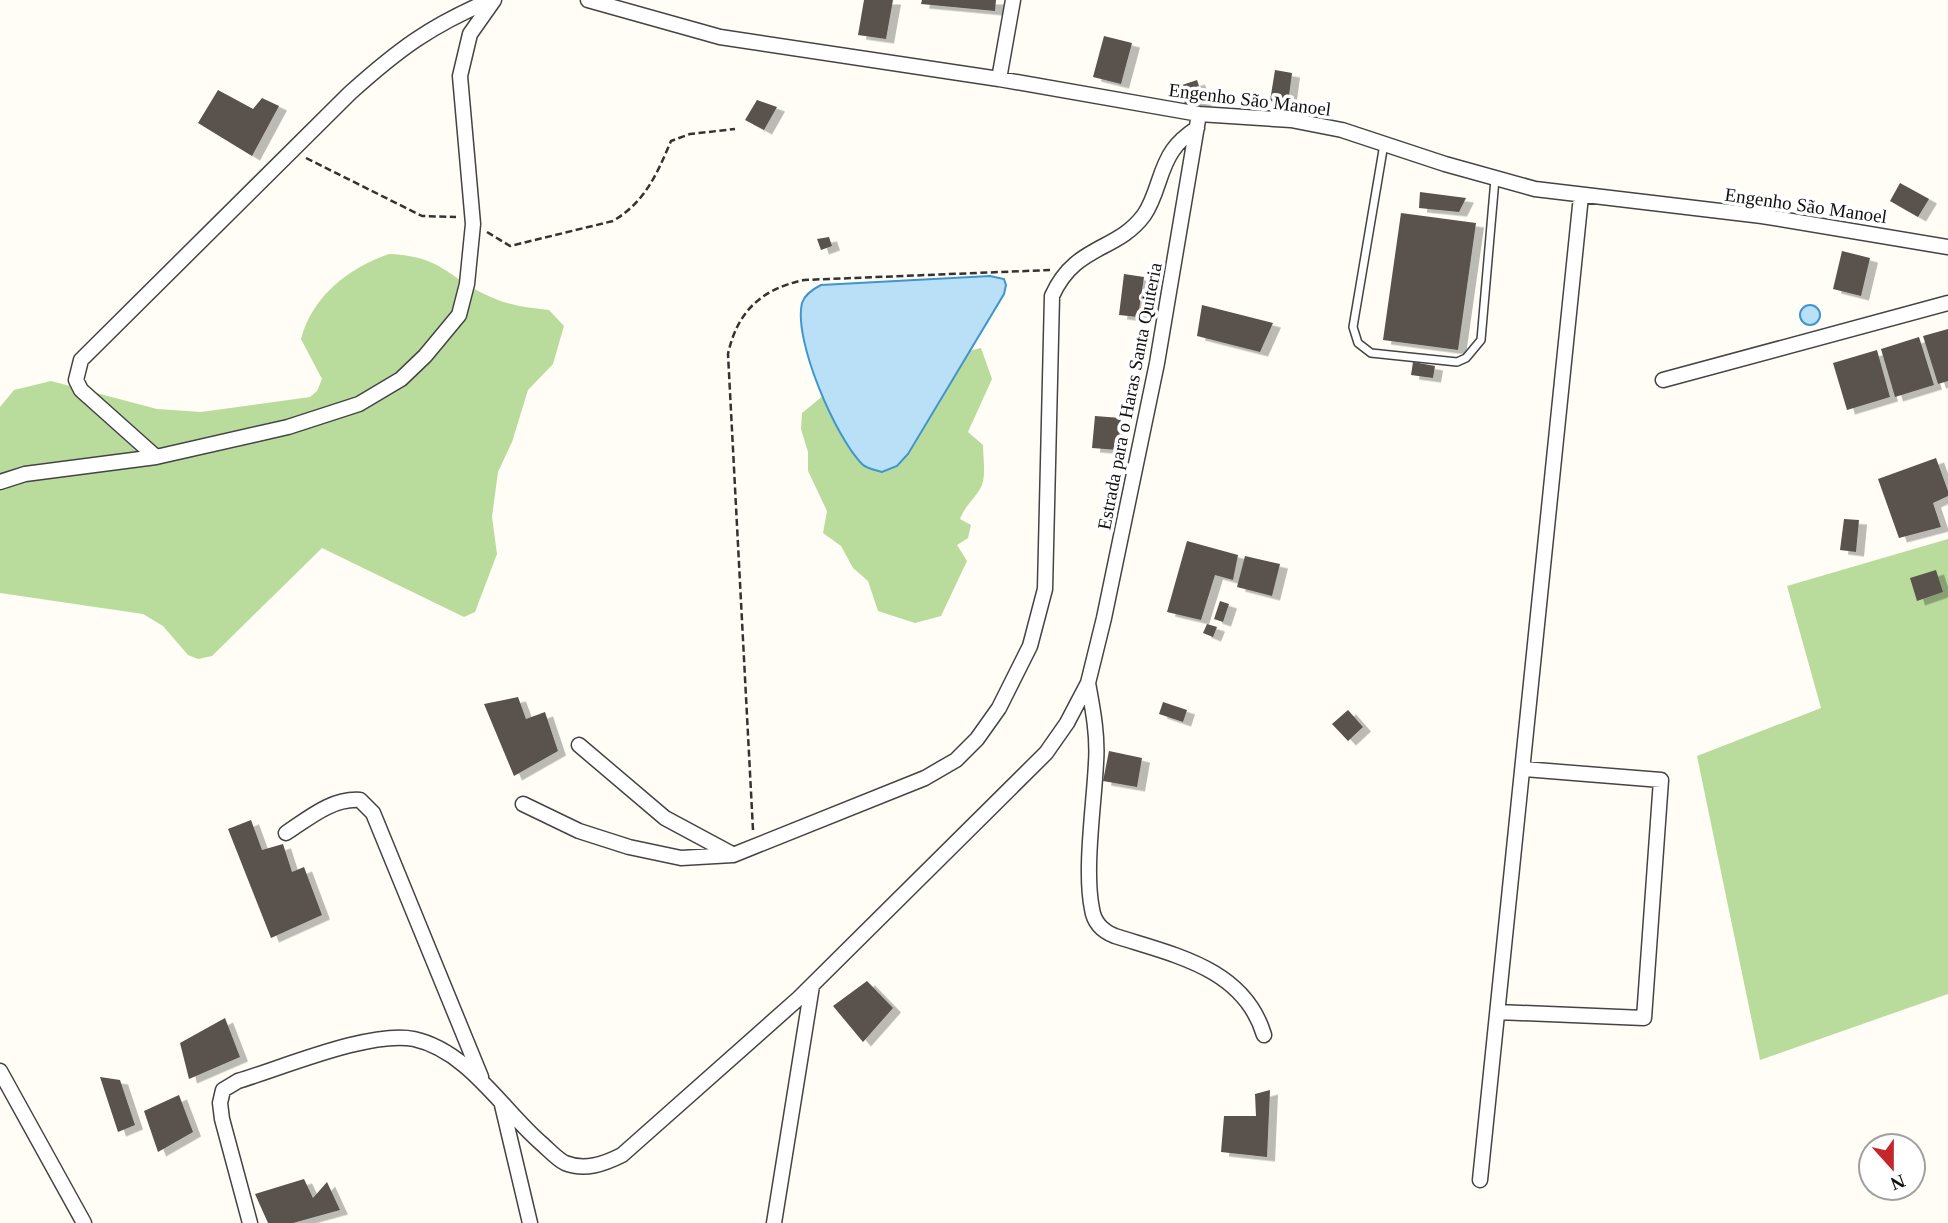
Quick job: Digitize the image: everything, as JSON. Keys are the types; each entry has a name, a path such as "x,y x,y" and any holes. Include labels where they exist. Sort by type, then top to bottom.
{"street":[{"path":"156,457 81,390 76,380 81,360 291,151 396,52 442,21 492,0"},
{"path":"0,482 26,474 156,457 288,427 359,404 401,379 446,333 459,315 467,284 473,224 460,76 470,34 492,0"},
{"name":"Engenho São Manoel","path":"588,0 720,37 999,79 1198,121 1291,120 1342,130 1495,179 1581,196 1762,216 1948,247"},
{"path":"999,79 1013,0"},
{"path":"523,804 579,831 629,848 681,858 733,855 925,778 956,760 977,739 999,708 1030,646 1045,589 1052,296 1067,269 1128,231 1143,216 1156,194 1168,157 1198,121"},
{"name":"Estrada para o Haras Santa Quiteria","path":"1088,683 1157,363 1198,121"},
{"path":"1480,1180 1581,196"},
{"path":"1663,380 1948,303"},
{"path":"250,1223 220,1103 223,1090 238,1081 377,1040 413,1039 440,1049 467,1068 564,1162 583,1167 602,1164 622,1155 811,986 1046,754 1067,723 1088,683"},
{"path":"1088,683 1096,729 1091,856 1091,909 1096,922 1103,931 1198,964 1236,987 1250,1002 1264,1035"},
{"path":"579,745 665,818 733,855"},
{"path":"1498,1012 1644,1018 1661,780 1524,769"},
{"path":"286,833 330,805 348,799 360,800 373,813 484,1085"},
{"path":"774,1223 811,986"},
{"path":"0,1071 83,1223"},
{"path":"501,1103 530,1223"}],"lane":[{"path":"1384,144 1353,327 1358,343 1371,353 1457,362 1466,358 1481,340 1495,179"}],"path":[{"path":"291,151 422,216 455,216 510,246 613,221 626,213 648,191 671,141 690,134 735,128"},
{"path":"754,847 728,354 738,320 766,295 785,284 804,280 1067,269"}],"green space":[{"path":"389,254 422,259 434,264 498,300 549,310 564,326 553,364 528,390 512,442 498,472 492,517 497,554 475,612 464,617 322,548 212,656 198,659 188,655 163,626 143,614 0,593 0,407 14,390 51,381 157,409 201,412 310,397 317,391 322,379 301,339 306,324 323,297 334,286 360,267"},
{"path":"981,348 992,379 968,432 983,445 984,471 982,485 960,519 971,525 968,538 957,545 967,561 941,616 915,623 878,611 868,581 853,568 841,546 823,533 827,511 808,471 808,452 801,429 802,413 835,386 940,402 969,351"},
{"path":"1948,539 1948,994 1760,1060 1697,756 1821,708 1787,586"}],"water":[{"path":"990,276 1004,279 1004,294 908,454 897,466 882,472 864,466 840,433 810,363 801,319 805,297 821,285"},
{"path":"1806,305 1814,305 1820,315 1814,325 1806,325 1800,319 1800,311"}],"building":[{"path":"864,0 893,0 886,39 858,35"},
{"path":"922,0 996,0 995,11 921,4"},
{"path":"1104,36 1132,43 1121,84 1093,77"},
{"path":"1275,70 1292,73 1288,103 1270,101"},
{"path":"1197,80 1204,101 1186,107 1179,86"},
{"path":"218,90 253,109 262,98 279,106 252,156 198,123"},
{"path":"757,100 777,107 764,130 745,120"},
{"path":"1900,183 1929,199 1918,217 1890,201"},
{"path":"1420,192 1466,198 1459,212 1419,208"},
{"path":"1401,213 1476,223 1458,350 1383,340"},
{"path":"829,237 832,246 821,250 817,239"},
{"path":"1842,251 1870,258 1861,296 1833,289"},
{"path":"1124,274 1144,277 1138,317 1119,315"},
{"path":"1202,305 1273,323 1260,352 1197,336"},
{"path":"1948,329 1948,381 1938,384 1923,336"},
{"path":"1919,337 1934,385 1895,397 1881,349"},
{"path":"1877,350 1890,397 1847,410 1833,363"},
{"path":"1413,362 1435,366 1433,378 1411,375"},
{"path":"1095,416 1121,418 1118,450 1092,448"},
{"path":"1936,458 1948,491 1948,496 1933,503 1941,527 1899,538 1878,479"},
{"path":"1844,519 1859,520 1856,552 1840,550"},
{"path":"1187,541 1238,555 1233,580 1215,575 1201,620 1167,612"},
{"path":"1245,556 1280,564 1272,596 1237,587"},
{"path":"1936,570 1943,592 1917,601 1910,578"},
{"path":"1220,601 1229,604 1223,622 1214,619"},
{"path":"1207,624 1217,627 1213,637 1203,633"},
{"path":"518,697 526,719 545,712 558,751 514,776 484,704"},
{"path":"1163,702 1187,710 1183,722 1159,714"},
{"path":"1348,710 1363,727 1348,741 1332,724"},
{"path":"1109,751 1142,758 1137,787 1103,781"},
{"path":"251,820 262,850 283,844 292,872 304,867 322,915 271,938 228,829"},
{"path":"867,981 893,1008 863,1042 833,1006"},
{"path":"225,1018 240,1057 189,1079 180,1043"},
{"path":"100,1077 120,1080 135,1125 118,1132"},
{"path":"1270,1090 1267,1157 1221,1152 1224,1116 1256,1116 1255,1094"},
{"path":"179,1095 193,1132 158,1152 144,1111"},
{"path":"304,1179 313,1198 327,1182 340,1210 293,1223 268,1223 255,1194"}]}
